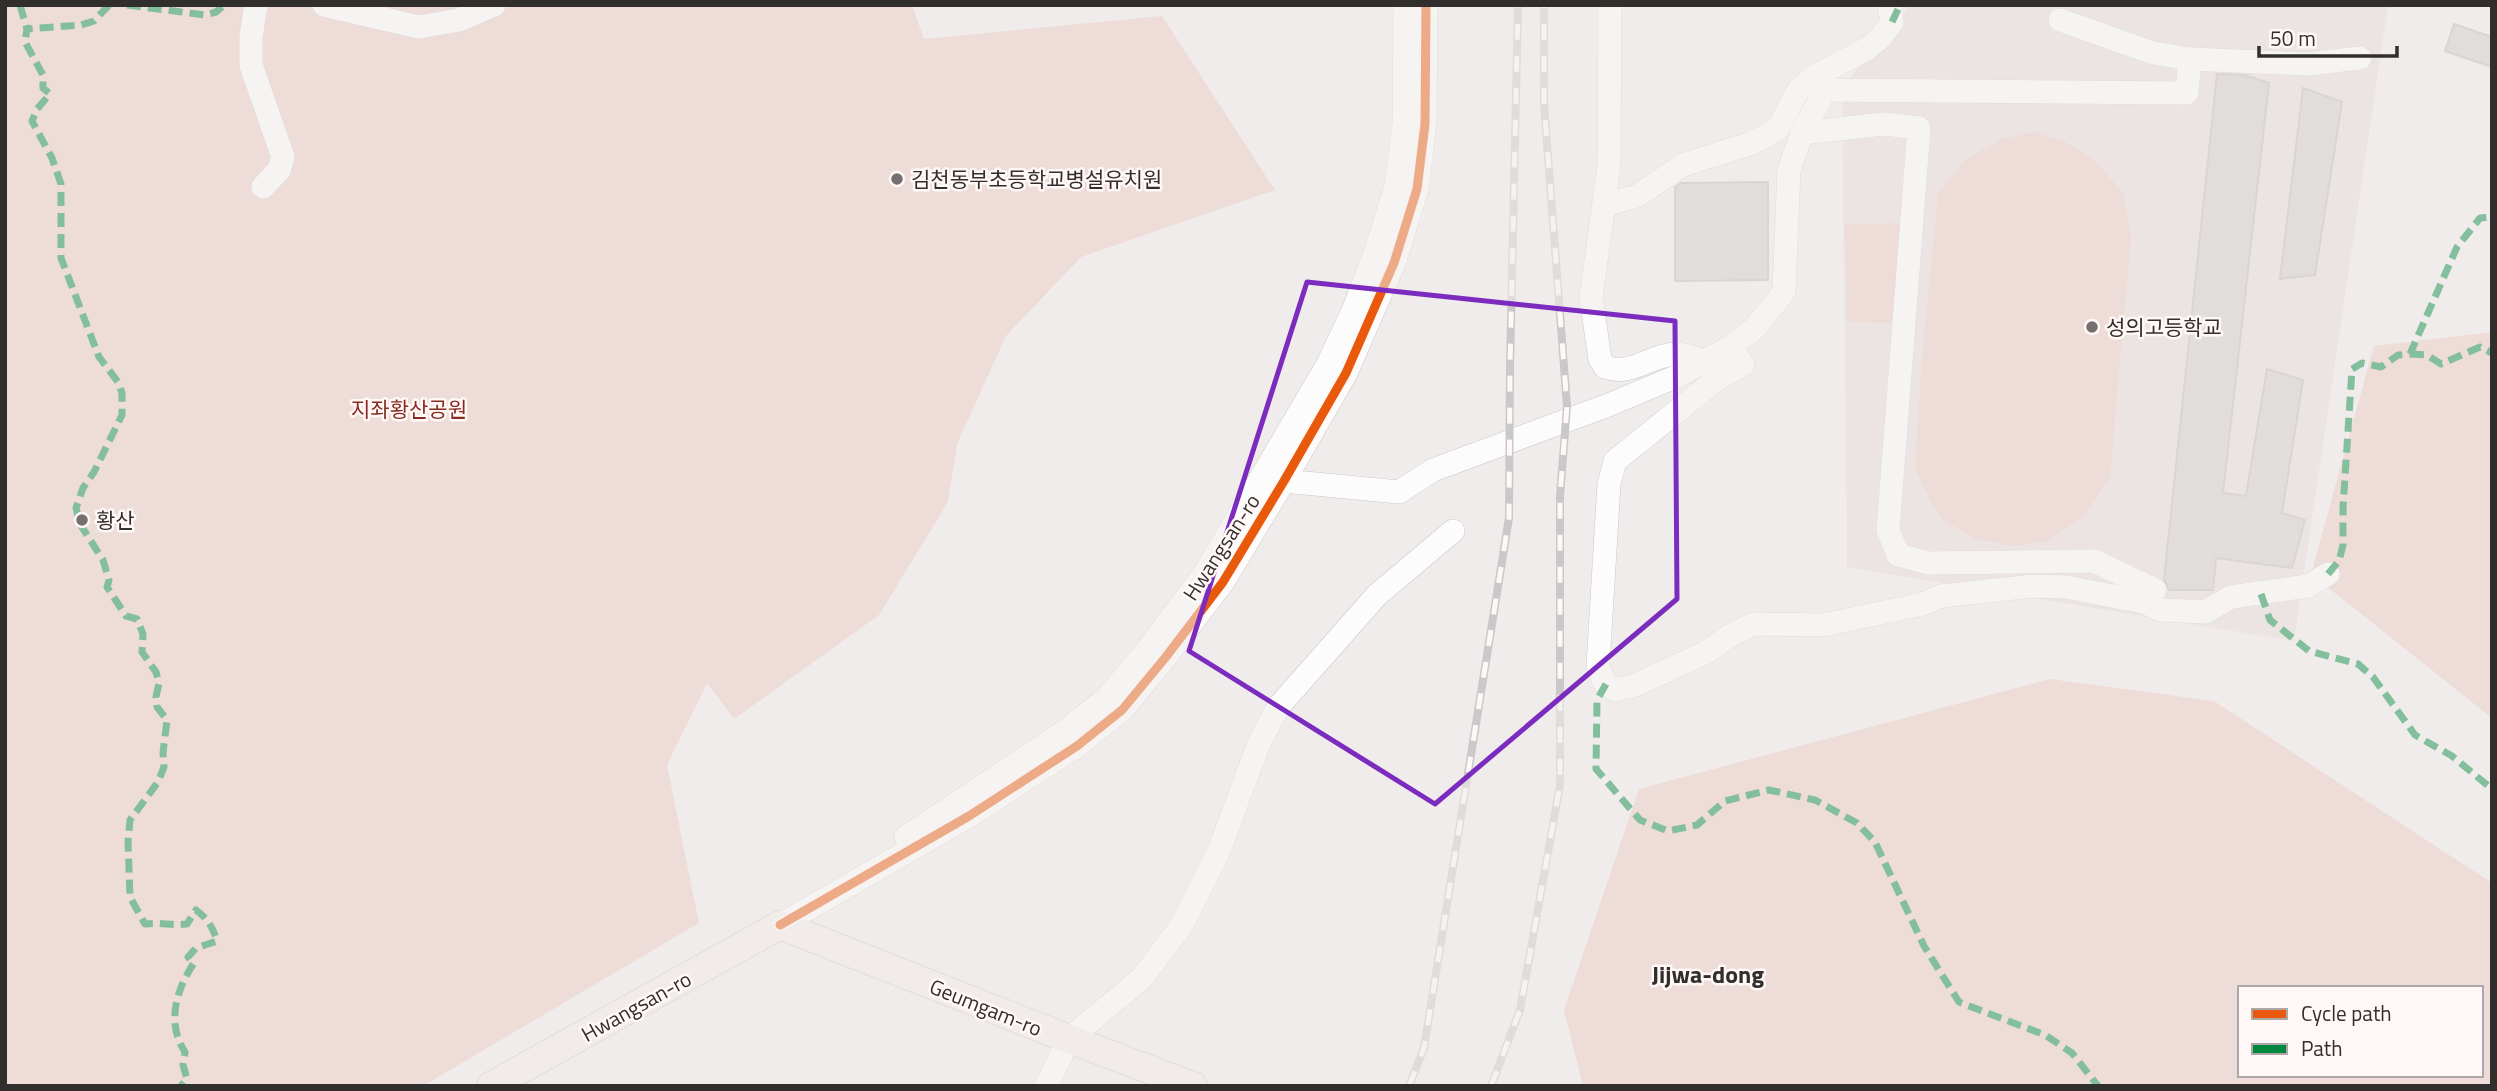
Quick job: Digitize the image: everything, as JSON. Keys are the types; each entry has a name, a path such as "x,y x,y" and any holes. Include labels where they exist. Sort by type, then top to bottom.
{"main road":[{"name":"Geumgam-ro","path":"780,925 1194,1086"},
{"name":"Hwangsan-ro","path":"491,1086 780,925"}],"street":[{"path":"256,5 251,37 251,65 283,157 279,170 263,187"},
{"path":"324,5 419,27 459,20 494,5"},
{"name":"Hwangsan-ro","path":"780,925 957,801 1064,732 1107,698 1149,648 1205,573 1328,365 1376,251 1396,186 1404,124 1405,5"},
{"name":"Hwangsan-ro","path":"780,925 969,816 1077,746 1122,710 1166,658 1223,582 1346,373 1394,263 1417,189 1425,124 1426,5"},
{"path":"1611,5 1611,129 1591,298 1600,359 1605,367 1614,371 1674,354 1688,355 1704,362"},
{"path":"1604,205 1637,196 1683,165 1752,143 1778,129 1798,90 1814,76 1868,48 1881,37 1892,22 1889,5"},
{"path":"2060,20 2153,53 2190,59 2307,64 2360,58"},
{"path":"1284,481 1399,492 1433,470 1606,406 1680,375 1730,347 1754,329 1784,292 1789,170 1802,133 1825,90 2187,93 2190,59"},
{"path":"1802,133 1884,124 1919,128 1888,530 1898,555 1928,563 2094,561 2155,590"},
{"path":"1730,347 1743,365 1716,380 1615,461 1609,484 1598,665 1604,682 1615,690 1633,686 1705,653 1753,624 1823,625 1923,604 1941,596 2034,586 2066,587 2143,602 2161,610 2205,612 2231,597 2308,586 2328,574"},
{"path":"1046,1086 1069,1039 1142,978 1182,925 1218,853 1259,743 1279,706 1377,595 1453,531"}],"highlighted area":[{"path":"1307,282 1675,321 1677,599 1435,804 1189,651"}],"shaded area":[{"name":"성의고등학교","path":"1911,5 2388,5 2294,641 1847,567 1842,87"}],"green space":[{"name":"지좌황산공원","path":"5,5 912,5 924,39 1162,16 1275,190 1081,257 1006,336 957,444 948,502 879,615 734,719 707,683 667,765 699,923 423,1086 5,1086"},
{"path":"2034,132 2065,142 2093,158 2123,193 2131,235 2110,477 2084,516 2048,541 2012,546 1974,538 1943,520 1932,505 1915,468 1921,370 1938,193 1966,159 2002,139"},
{"path":"1907,223 1900,323 1847,322 1845,224"},
{"path":"2492,332 2492,718 2311,574 2374,346"},
{"path":"2050,679 2214,701 2492,883 2492,1086 1583,1086 1564,1010 1639,789"}],"building":[{"path":"2454,24 2492,37 2492,67 2445,51"},
{"path":"2217,74 2244,75 2269,83 2223,493 2246,496 2267,369 2303,380 2282,513 2305,520 2292,568 2216,558 2213,590 2169,590 2164,580"},
{"path":"2303,88 2342,102 2315,275 2280,279"},
{"path":"1768,182 1768,280 1675,281 1675,187 1681,183"}],"railway":[{"path":"1409,1086 1424,1048 1509,518 1518,5"},
{"path":"1491,1086 1520,1010 1560,785 1560,496 1567,406 1544,104 1544,5"}],"marked path":[{"path":"20,5 27,29"},
{"path":"109,5 94,21 81,25 27,29 25,42 43,75 43,88 50,94 37,109 32,121 52,158 61,184 61,258 99,357 118,382 122,393 122,415 94,472 83,488 76,508 80,524 103,560 109,580 107,587 126,616 137,619 143,634 142,652 156,672 159,683 157,707 167,720 164,767 158,782 130,820 130,897 145,924 187,924 196,910 209,923 217,941 196,948 188,957 194,963 178,995 176,1030 185,1052 183,1065 187,1079 181,1086"},
{"path":"127,5 205,15 216,12 224,5"},
{"path":"1892,22 1900,5"},
{"path":"2328,574 2339,561 2343,545 2352,369 2362,363 2381,367 2398,355 2410,354 2457,247 2480,218 2492,217"},
{"path":"2410,354 2427,355 2441,364 2480,347 2492,353"},
{"path":"2261,594 2270,620 2309,651 2358,664 2373,677 2415,735 2452,756 2492,789"},
{"path":"1606,684 1597,700 1596,769 1640,820 1668,831 1697,825 1725,801 1769,790 1815,800 1857,823 1875,842 1924,946 1959,1002 2045,1035 2072,1053 2098,1086"}],"cycle path":[{"path":"780,925 969,816 1077,746 1122,710 1223,582 1346,373 1394,263 1417,189 1425,124 1426,5"}],"place":[{"name":"김천동부초등학교병설유치원","path":"897,179"},
{"name":"성의고등학교","path":"2092,327"},
{"name":"황산","path":"82,520"}],"district":[{"name":"Jijwa-dong","path":"1708,974"}]}
